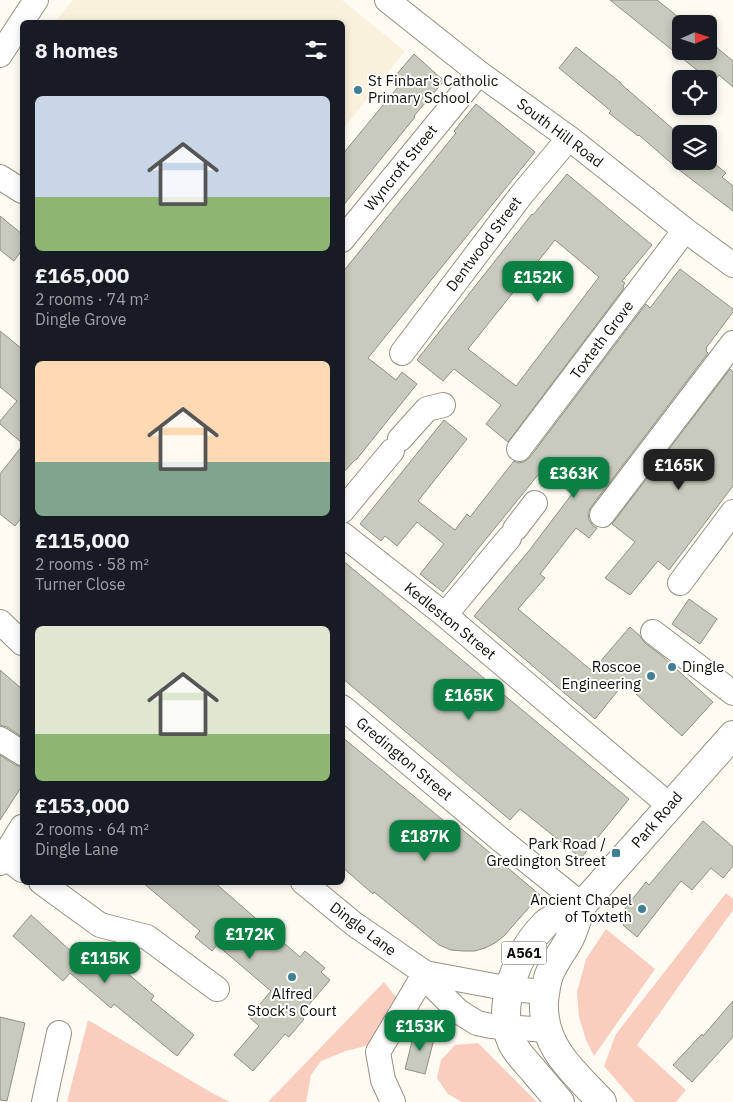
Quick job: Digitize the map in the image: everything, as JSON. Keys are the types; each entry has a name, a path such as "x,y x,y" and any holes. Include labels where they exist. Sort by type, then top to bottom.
{"highway":[{"name":"Park Road","path":"547,1030 544,1014 545,992 549,975 569,939 582,905 733,735"},
{"name":"Park Road","path":"507,1028 506,1007 510,989 527,946 547,922 582,905"},
{"name":"A561","path":"507,1028 520,1056 560,1102"},
{"name":"A561","path":"547,1030 564,1061 602,1102"}],"street":[{"path":"22,20 36,0"},
{"name":"South Hill Road","path":"399,4 479,74 569,138 686,230 730,257"},
{"path":"2,48 20,23"},
{"name":"Wyncroft Street","path":"345,236 479,74"},
{"name":"Dentwood Street","path":"402,353 522,194 569,138"},
{"path":"0,177 20,190"},
{"name":"Toxteth Grove","path":"519,449 686,230"},
{"path":"602,514 733,343"},
{"path":"345,507 396,445 435,407"},
{"path":"445,615 535,503"},
{"path":"680,584 733,512"},
{"name":"Kedleston Street","path":"345,536 445,615 670,806"},
{"path":"0,622 20,641"},
{"path":"653,632 733,694"},
{"name":"Gredington Street","path":"345,710 582,905"},
{"path":"0,739 20,752"},
{"path":"9,863 20,833"},
{"path":"45,885 100,925 147,937 217,989"},
{"name":"Dingle Lane","path":"307,885 354,924 425,973 435,988 458,1011 477,1023 507,1028 547,1030"},
{"path":"392,1102 384,1080 378,1052 425,973"},
{"name":"Dingle Lane","path":"425,973 510,989 545,992"},
{"path":"44,1102 59,1033"}],"shaded area":[{"name":"St Finbar's Catholic Primary School","path":"73,0 342,0 405,51 345,126 345,20 57,20"},
{"path":"726,893 733,899 733,910 637,1045 686,1090 676,1102 635,1102 604,1066 616,1034"},
{"path":"606,929 655,969 594,1056 586,1040 579,1017 577,992 586,959"},
{"path":"384,982 399,1001 369,1045 346,1051 321,1061 311,1075 306,1102 268,1102"},
{"path":"88,1020 212,1093 230,1102 67,1102"},
{"path":"478,1043 537,1102 462,1102 448,1094 437,1078 441,1060 455,1045"}],"building":[{"path":"610,0 657,0 676,15 672,15 672,50"},
{"path":"576,47 621,83 672,128 672,164 639,135 609,113 611,111 559,68"},
{"path":"718,48 733,61 733,87 719,75 717,78 717,70 697,70 684,60 718,60"},
{"path":"414,54 444,81 345,203 345,151 398,87 391,81"},
{"path":"476,104 535,152 368,358 396,380 402,372 417,384 356,460 345,471 345,269 456,133 454,131"},
{"path":"717,166 726,173 722,177 733,186 733,211 679,170 717,170"},
{"path":"567,174 652,245 622,281 625,283 624,288 508,442 486,424 501,405 454,369 443,381 417,360","holes":["555,240 599,277 516,386 468,349"]},
{"path":"0,216 20,232 20,253 14,261 0,250"},
{"path":"680,269 733,309 733,312 706,348 708,353 591,507 588,513 589,520 597,528 589,538 576,528 540,574 545,578 518,609 592,671 630,627 645,643 713,702 682,736 624,683 595,719 474,616 528,552 572,494 542,470 443,592 420,574 444,544 417,522 397,546 385,536 381,541 360,524 444,420 467,439 418,501 455,530 467,514 470,517 514,461 518,463 524,462 530,457 646,304 650,308"},
{"path":"0,331 20,347 20,441 0,424 0,421 17,401 0,387"},
{"path":"730,369 733,372 733,486 669,570 658,561 630,595 605,578 635,542 612,524"},
{"path":"20,449 20,520 15,526 0,514 0,474"},
{"path":"345,562 629,799 581,858 520,809 510,820 345,681"},
{"path":"689,599 717,619 700,644 672,624"},
{"path":"0,670 20,687 20,736 7,727 0,725"},
{"path":"345,739 455,830 458,826 540,895 504,936 495,943 475,951 463,951 451,950 439,945 374,892 373,894 345,870"},
{"path":"0,755 20,766 20,789 0,820"},
{"path":"703,821 733,847 733,866 723,878 711,868 692,890 681,881 637,937 617,919 646,882 649,885"},
{"name":"Alfred Stock's Court","path":"146,885 217,885 300,957 305,951 325,968 321,972 330,980 300,1015 304,1019 289,1037 285,1034 253,1071 234,1055 259,1026 249,1017 271,991 217,945 212,951 195,937 200,931"},
{"path":"31,915 72,952 76,948 95,966 101,958 108,965 112,960 154,996 151,1000 194,1035 177,1056 114,1004 111,1008 70,973 63,981 13,936"},
{"path":"733,1001 733,1037 692,1082 673,1065 702,1034 703,1036"},
{"path":"0,1017 25,1023 7,1101 0,1100"},
{"path":"415,1030 435,1035 425,1074 405,1069"}],"place":[{"name":"St Finbar's Catholic Primary School","path":"358,90"},
{"name":"Dingle","path":"672,667"},
{"name":"Roscoe Engineering","path":"651,676"},
{"name":"Park Road / Gredington Street","path":"616,853"},
{"name":"Ancient Chapel of Toxteth","path":"642,909"},
{"name":"Alfred Stock's Court","path":"292,977"}]}
